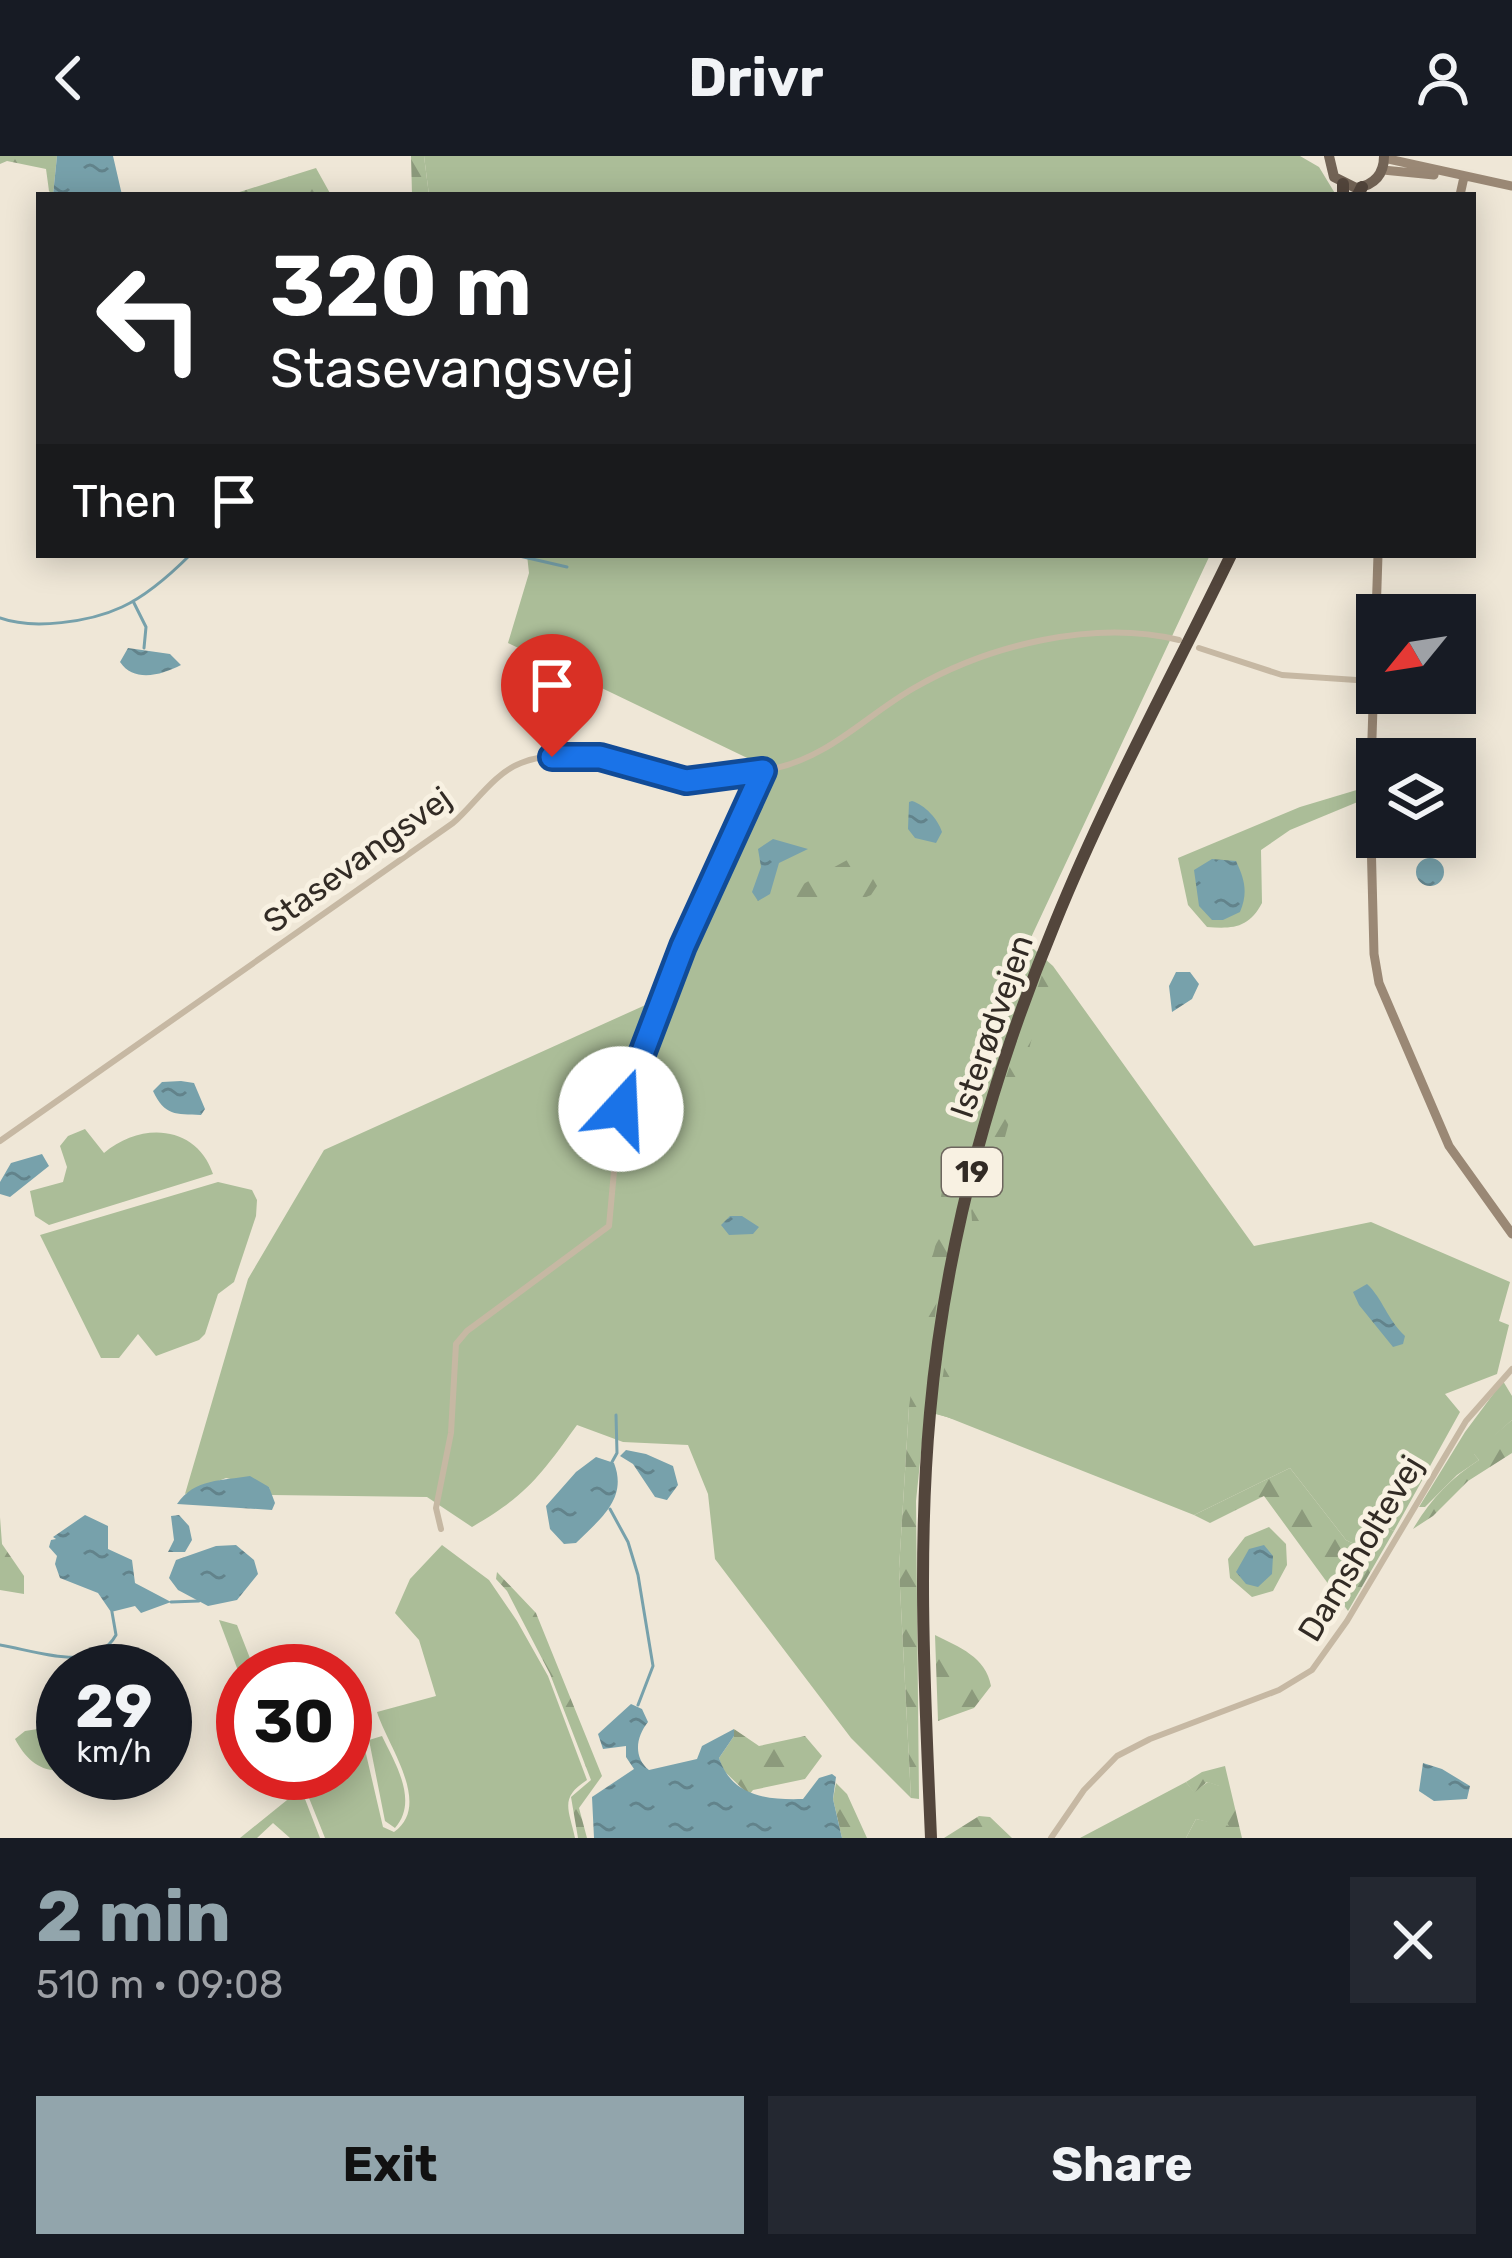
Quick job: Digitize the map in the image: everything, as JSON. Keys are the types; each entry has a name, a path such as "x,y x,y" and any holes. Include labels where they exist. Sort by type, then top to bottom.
{"highway":[{"name":"Isterødvejen","path":"931,1838 922,1639 924,1493 937,1361 962,1214 1000,1074 1056,920 1230,558"}],"main road":[{"path":"1329,159 1343,190 1360,191 1376,180 1384,161"}],"street":[{"path":"1314,156 1329,159"},
{"path":"1412,156 1460,176"},
{"path":"1384,161 1512,186"},
{"path":"1460,176 1460,192"},
{"path":"1376,594 1378,558"},
{"name":"Stasevangsvej","path":"0,1141 453,824 499,776 520,763 600,757 686,781 763,771 820,754 911,690 972,662 1085,634 1152,633 1179,640"},
{"path":"1199,648 1282,675 1356,680"},
{"path":"1371,714 1374,954 1379,983 1449,1146 1512,1234"},
{"path":"442,1529 436,1508 451,1433 456,1345 467,1331 610,1226 619,1117 634,1071 683,946 763,771"},
{"name":"Damsholtevej","path":"1051,1838 1084,1790 1117,1756 1166,1732 1279,1690 1312,1670 1349,1619 1466,1421 1512,1370"}],"green space":[{"path":"0,156 57,156 53,192 49,191 46,169 7,161 0,164"},
{"path":"411,156 424,156 429,192 412,192"},
{"path":"424,156 1300,156 1319,167 1334,192 429,192"},
{"path":"316,168 329,192 240,192"},
{"path":"527,558 1209,558 1028,944 1053,966 1254,1246 1371,1222 1510,1282 1499,1321 1509,1325 1497,1374 1445,1394 1460,1412 1394,1531 1383,1526 1362,1543 1346,1540 1290,1468 1194,1515 947,1417 909,1407 899,1569 911,1798 851,1738 715,1559 708,1494 688,1445 623,1442 577,1425 531,1483 472,1527 427,1497 271,1495 269,1487 226,1478 185,1494 248,1279 324,1150 661,998 766,767 508,643 529,573"},
{"path":"1356,790 1356,803 1290,830 1261,850 1262,903 1246,922 1207,927 1188,905 1178,858 1300,807"},
{"path":"849,859 895,859 871,895 785,931 785,914 774,900"},
{"path":"1033,942 966,1157 944,1273 937,1278 927,1267 935,1249 943,1186 966,1095 1006,977 1019,948"},
{"path":"1042,975 1053,990 1035,1027 982,1221 972,1221 971,1207 1006,1077"},
{"path":"85,1129 104,1153 134,1136 166,1133 181,1137 205,1158 213,1174 49,1225 35,1216 30,1191 63,1182 67,1167 60,1146 68,1136"},
{"path":"218,1182 252,1190 256,1216 234,1282 218,1294 205,1334 156,1356 138,1334 119,1358 101,1358 40,1235"},
{"path":"962,1290 953,1419 937,1414 956,1291"},
{"path":"932,1291 937,1298 916,1501 919,1799 911,1798 899,1569 909,1407 925,1295"},
{"path":"1503,1381 1512,1396 1512,1420 1474,1454 1479,1460 1425,1507 1419,1507 1465,1432"},
{"path":"1512,1420 1512,1453 1468,1481 1413,1529 1442,1490 1479,1460 1473,1453"},
{"path":"1290,1468 1346,1540 1362,1543 1383,1526 1394,1531 1348,1611 1264,1496 1210,1523 1194,1515"},
{"path":"0,1517 2,1544 24,1576 24,1594 0,1590"},
{"path":"1269,1527 1286,1544 1287,1565 1273,1591 1252,1597 1230,1578 1228,1559 1245,1537"},
{"path":"442,1545 489,1580 517,1621 548,1676 587,1780 569,1799 575,1838 325,1838 310,1800 372,1800 372,1780 383,1827 394,1832 405,1820 409,1806 404,1774 377,1712 436,1696 419,1640 395,1613 410,1579"},
{"path":"497,1572 536,1613 602,1776 579,1808 587,1838 578,1838 571,1797 591,1780 550,1674 507,1591 496,1579"},
{"path":"219,1620 237,1625 244,1644 228,1644"},
{"path":"935,1635 977,1660 991,1686 974,1708 938,1721"},
{"path":"36,1729 36,1764 15,1739"},
{"path":"734,1729 759,1746 805,1736 822,1756 805,1779 753,1790 749,1795 723,1770 719,1758"},
{"path":"382,1736 405,1794 402,1817 395,1828 385,1821 372,1739"},
{"path":"1225,1766 1242,1838 1186,1838 1196,1819 1229,1826 1214,1802 1219,1786 1207,1782 1194,1793 1186,1782"},
{"path":"1186,1782 1194,1792 1208,1782 1220,1786 1230,1828 1196,1819 1186,1838 1080,1838"},
{"path":"836,1783 847,1794 867,1838 842,1838 833,1799"},
{"path":"287,1800 305,1800 320,1838 290,1838 273,1823 257,1838 240,1838"},
{"path":"979,1816 990,1817 1012,1838 944,1838"}],"water":[{"path":"57,156 113,156 121,192 53,192"},
{"path":"128,648 170,654 181,665 157,674 133,673 120,662"},
{"path":"912,801 937,822 942,832 936,843 915,838 908,829"},
{"path":"773,839 808,849 779,863 770,894 758,901 752,892 761,867 758,849"},
{"path":"1212,859 1236,861 1243,880 1240,912 1223,920 1212,920 1199,906 1194,870"},
{"path":"1425,859 1435,859 1443,867 1443,877 1435,885 1425,885 1417,877 1417,867"},
{"path":"1176,972 1190,972 1199,984 1192,999 1172,1012 1169,986"},
{"path":"162,1082 194,1083 205,1109 201,1115 172,1112 153,1091"},
{"path":"42,1154 49,1166 10,1197 0,1194 0,1182 11,1163"},
{"path":"730,1216 742,1216 759,1227 753,1234 729,1235 721,1225"},
{"path":"1367,1284 1405,1336 1403,1344 1393,1347 1359,1305 1353,1292"},
{"path":"626,1450 673,1466 678,1485 667,1500 655,1497 633,1464 620,1456"},
{"path":"596,1457 614,1463 614,1498 576,1543 564,1544 550,1529 546,1506"},
{"path":"250,1476 269,1487 275,1503 272,1510 177,1504 201,1485"},
{"path":"85,1515 108,1526 108,1549 132,1560 135,1583 171,1602 141,1613 135,1606 111,1612 98,1593 60,1578 51,1540"},
{"path":"179,1515 189,1526 192,1540 185,1552 168,1552 174,1540 171,1516"},
{"path":"236,1545 254,1560 258,1574 237,1600 208,1606 178,1590 169,1578 176,1560 216,1546"},
{"path":"1264,1545 1273,1556 1272,1574 1258,1587 1246,1584 1236,1572 1249,1549"},
{"path":"631,1704 642,1709 648,1722 638,1747 649,1770 697,1759 702,1746 734,1729 719,1758 733,1781 753,1794 803,1799 819,1778 832,1774 842,1838 594,1838 592,1797 634,1769 626,1757 626,1746 603,1749 598,1734"},
{"path":"1423,1763 1470,1786 1467,1799 1434,1801 1419,1791"}],"waterway":[{"path":"0,618 45,624 109,612 149,591 187,558"},
{"path":"528,558 567,567"},
{"path":"133,601 146,627 144,648"},
{"path":"612,1462 617,1453 616,1415"},
{"path":"610,1509 628,1542 638,1575 653,1666 638,1705"},
{"path":"171,1602 199,1601"},
{"path":"0,1645 64,1657 94,1654 116,1635 112,1612"}],"route":[{"path":"552,757 600,757 686,781 763,771 683,946 621,1109"}]}
